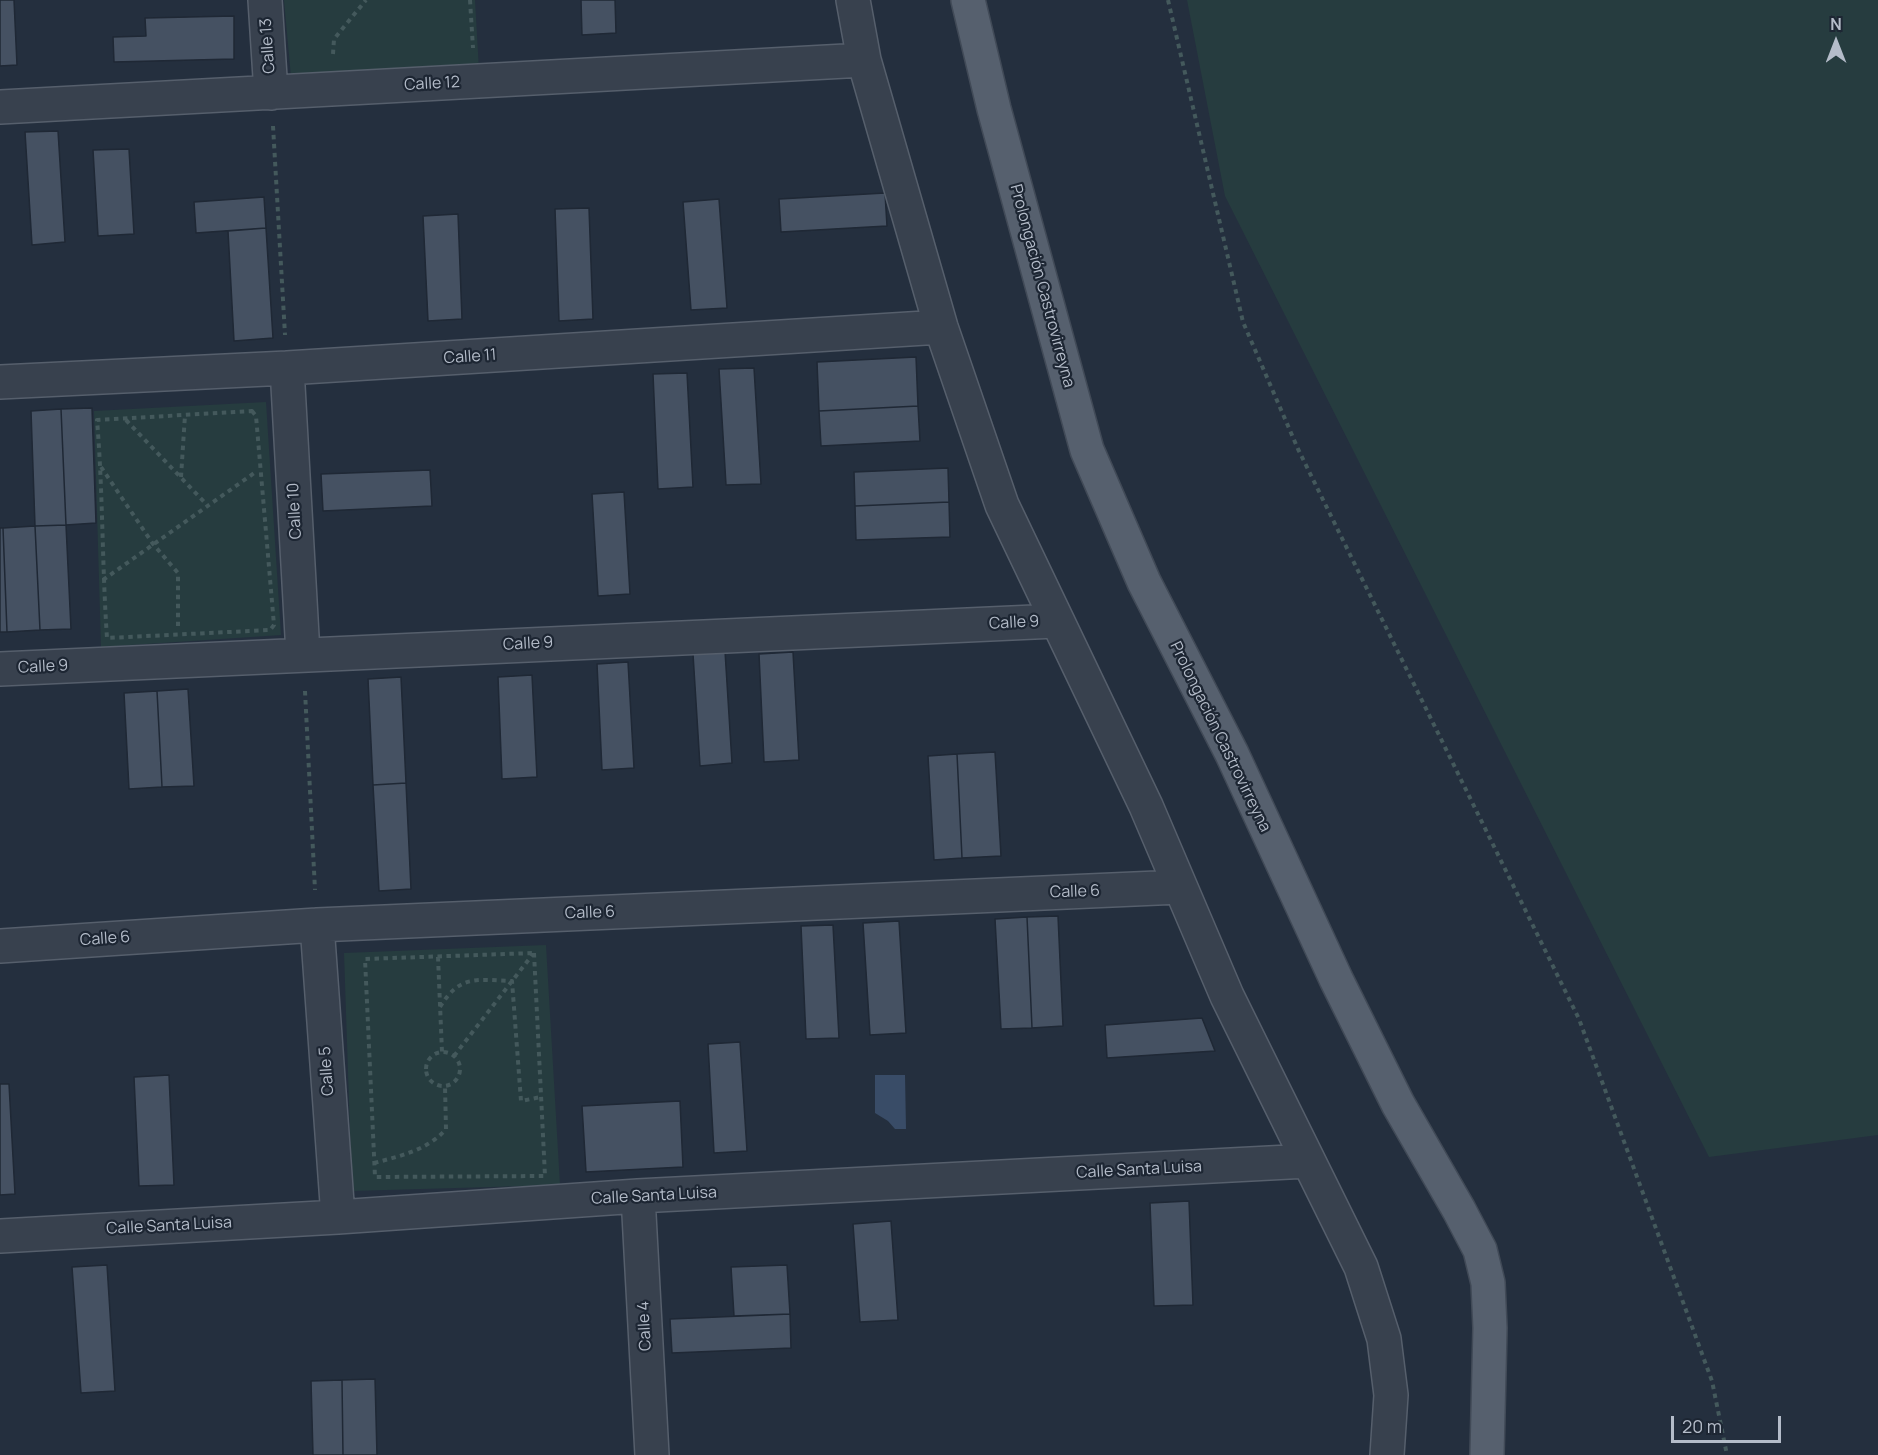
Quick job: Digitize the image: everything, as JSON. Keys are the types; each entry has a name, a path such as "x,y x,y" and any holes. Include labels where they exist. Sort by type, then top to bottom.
{"main road":[{"name":"Prolongación Castrovirreyna","path":"968,0 994,109 1087,450 1144,582 1232,754 1336,980 1398,1104 1480,1250 1488,1283 1490,1328 1487,1455"}],"street":[{"name":"Calle 13","path":"265,0 272,93"},
{"path":"853,0 864,60 941,327 1002,505 1146,806 1227,996 1361,1267 1384,1338 1391,1395 1387,1455"},
{"name":"Calle 12","path":"0,107 864,60"},
{"name":"Calle 11","path":"0,382 287,368 941,327"},
{"name":"Calle 10","path":"287,368 303,654"},
{"name":"Calle 9","path":"0,669 1056,621"},
{"name":"Calle 6","path":"0,946 317,925 1180,887"},
{"name":"Calle 5","path":"317,925 338,1217"},
{"name":"Calle Santa Luisa","path":"0,1236 338,1217 638,1196 1308,1161"},
{"name":"Calle 4","path":"638,1196 652,1455"}],"path":[{"path":"332,59 334,39 366,0"},
{"path":"1168,0 1243,322 1298,448 1579,1019 1712,1381 1727,1455"},
{"path":"272,93 287,368"},
{"path":"252,411 256,416 274,625 270,630 106,638 101,466 97,420 125,419 252,411"},
{"path":"181,477 185,415"},
{"path":"125,419 208,506"},
{"path":"101,466 153,544 178,573 178,634"},
{"path":"103,580 260,468"},
{"path":"303,654 317,925"},
{"path":"534,953 545,1176 375,1177 364,959 534,953"},
{"path":"454,1056 534,953"},
{"path":"438,957 442,1052"},
{"path":"440,1007 446,996 459,984 477,980 512,981"},
{"path":"512,981 521,1101 541,1097"},
{"path":"442,1052 454,1056 458,1059 460,1068 459,1076 453,1083 445,1086 436,1084 429,1078 426,1071 428,1062 434,1055 442,1052"},
{"path":"374,1163 410,1153 437,1139 446,1129 445,1086"}],"green space":[{"path":"284,0 475,0 479,70 291,77"},
{"path":"1187,0 1878,0 1878,1135 1709,1157 1225,196"},
{"path":"266,402 281,635 101,647 94,411"},
{"path":"546,945 560,1185 352,1191 344,953"}],"water":[{"path":"875,1075 905,1075 906,1129 895,1129 888,1121 875,1113"}],"building":[{"path":"0,0 14,0 17,65 0,66"},
{"path":"581,0 615,0 616,33 582,35"},
{"path":"234,16 234,59 114,62 113,37 146,36 145,18"},
{"path":"58,131 65,242 32,245 25,132"},
{"path":"129,149 134,234 98,236 93,150"},
{"path":"885,193 887,226 781,232 779,199"},
{"path":"264,197 266,228 196,233 194,202"},
{"path":"719,199 727,308 691,310 683,202"},
{"path":"589,208 593,319 559,321 555,209"},
{"path":"458,214 462,319 428,321 423,216"},
{"path":"266,228 273,338 234,341 228,231"},
{"path":"916,357 918,406 819,411 817,362"},
{"path":"754,368 761,484 726,485 719,369"},
{"path":"687,373 693,487 658,489 653,374"},
{"path":"918,406 920,441 821,446 819,411"},
{"path":"92,408 96,523 66,525 61,409"},
{"path":"61,409 66,525 35,526 31,411"},
{"path":"948,468 949,502 855,506 854,472"},
{"path":"430,470 432,506 323,511 321,474"},
{"path":"624,492 630,594 598,596 592,494"},
{"path":"949,502 950,537 856,540 855,506"},
{"path":"66,525 71,629 40,630 35,526"},
{"path":"35,526 40,630 7,632 3,528"},
{"path":"0,528 3,528 7,632 0,632"},
{"path":"725,651 732,763 700,766 693,654"},
{"path":"793,652 799,760 764,762 759,654"},
{"path":"628,662 634,768 602,770 597,664"},
{"path":"532,675 537,777 502,779 498,677"},
{"path":"401,677 406,783 373,785 368,679"},
{"path":"188,689 194,786 162,787 157,691"},
{"path":"157,691 162,787 129,789 124,693"},
{"path":"995,752 1001,856 962,858 957,754"},
{"path":"957,754 962,858 934,860 928,756"},
{"path":"406,783 411,889 379,891 373,785"},
{"path":"1058,916 1063,1026 1032,1028 1027,917"},
{"path":"1027,917 1032,1028 1001,1029 995,919"},
{"path":"899,921 906,1033 870,1035 863,923"},
{"path":"833,925 839,1038 806,1039 801,926"},
{"path":"1202,1018 1215,1051 1107,1058 1105,1025"},
{"path":"740,1042 747,1151 714,1153 708,1044"},
{"path":"169,1075 174,1185 139,1186 134,1077"},
{"path":"0,1084 9,1084 15,1194 0,1195"},
{"path":"680,1101 683,1167 586,1172 582,1106"},
{"path":"1189,1201 1193,1305 1154,1306 1150,1203"},
{"path":"891,1221 898,1320 860,1322 853,1224"},
{"path":"107,1265 115,1391 81,1393 72,1267"},
{"path":"787,1265 790,1314 734,1316 731,1267"},
{"path":"790,1314 791,1348 672,1353 670,1319"},
{"path":"375,1379 377,1455 343,1455 342,1380"},
{"path":"342,1380 343,1455 313,1455 311,1381"}]}
